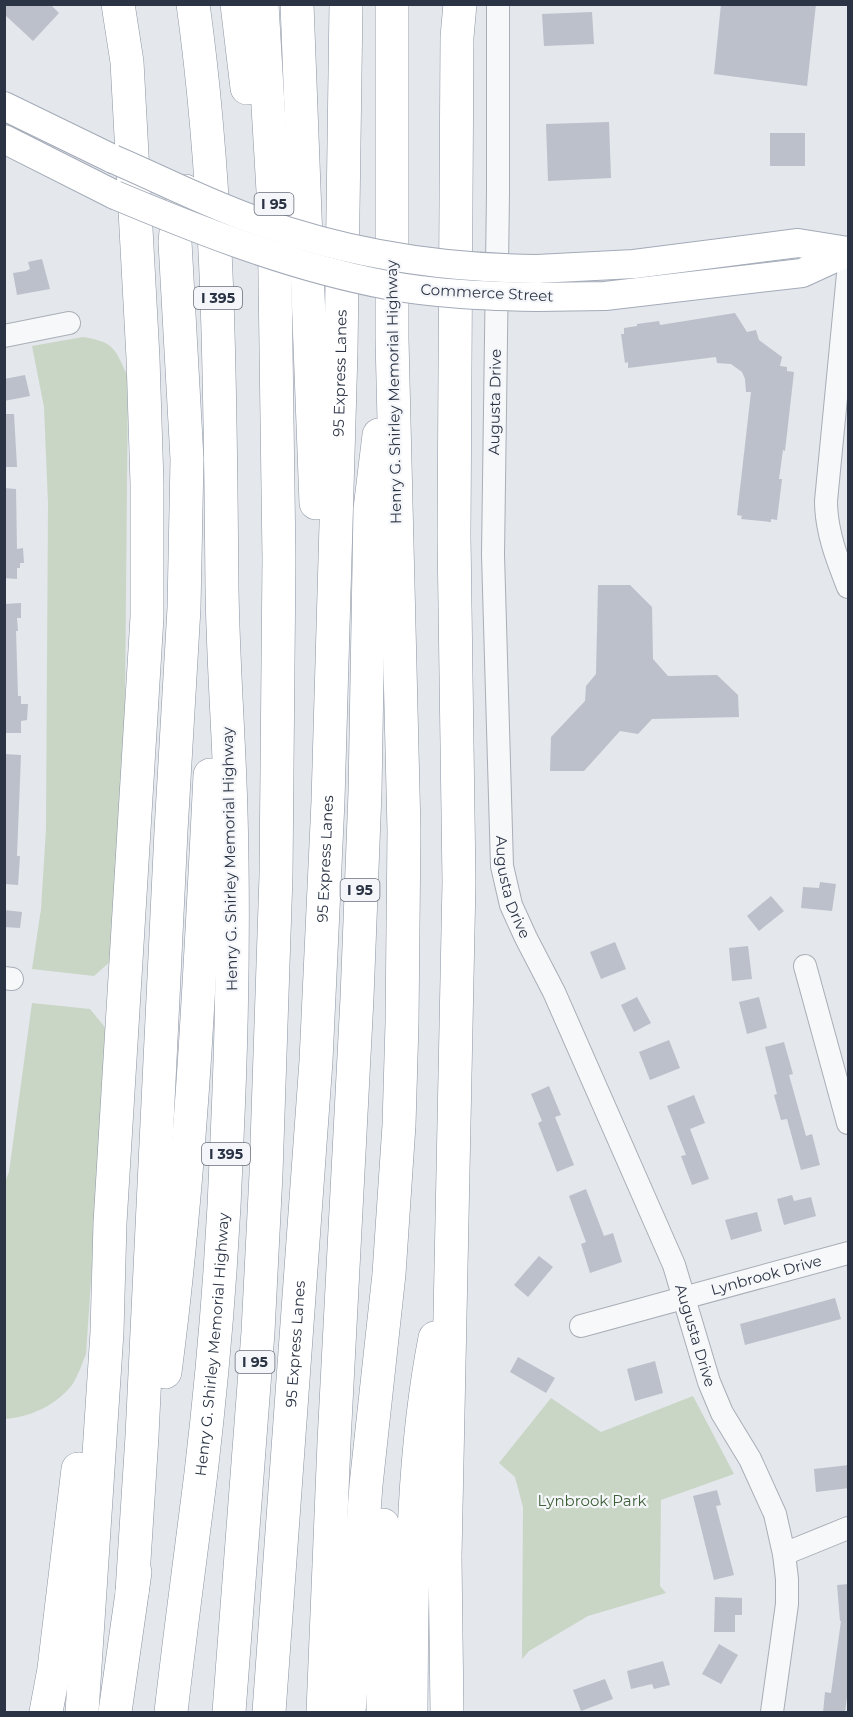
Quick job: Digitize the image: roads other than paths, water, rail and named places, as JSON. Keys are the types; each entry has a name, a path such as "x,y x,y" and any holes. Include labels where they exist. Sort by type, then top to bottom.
{"highway":[{"path":"82,1713 107,1332 110,1223 147,605 147,484 143,358 127,62 118,4"},
{"name":"Henry G. Shirley Memorial Highway","path":"171,1713 201,1469 218,1293 227,1142 231,963 231,830 222,593 217,258 209,136 193,4"},
{"path":"237,4 249,110 263,288 277,403"},
{"name":"I 95","path":"229,1713 258,1332 273,1011 279,688 277,403 274,208 262,4"},
{"path":"297,4 328,801"},
{"path":"304,159 310,4"},
{"name":"95 Express Lanes","path":"269,1713 316,1061 328,801 341,351 346,4"},
{"name":"Henry G. Shirley Memorial Highway","path":"350,1713 366,1485 389,1274 399,1125 404,919 392,339 392,4"},
{"path":"454,4 457,37"},
{"path":"447,1713 445,1557 459,882 454,536 457,37 460,4"},
{"path":"132,1592 142,1436 170,842 185,596 187,459 176,271 181,206"},
{"name":"I 95","path":"323,1713 334,1442 357,998 365,792 370,509 392,339"},
{"path":"115,1713 174,1298 198,1013 222,593"},
{"path":"46,1713 54,1669 110,1223"},
{"path":"411,1713 415,1518 423,1406 450,1256"},
{"path":"383,1713 384,1508 389,1274"},
{"path":"449,1388 470,1713"},
{"path":"52,1713 54,1669"}],"main road":[{"name":"Commerce Street","path":"4,106 113,159 181,206 287,260 386,285 452,293 537,297 616,295 802,273 849,252"},
{"name":"Commerce Street","path":"4,140 115,195 259,222 368,252 454,266 537,269 634,264 798,243 849,252"}],"street":[{"name":"Augusta Drive","path":"498,4 493,555 502,866 511,904 554,992 674,1264 709,1382 722,1413 764,1487 775,1514 784,1554 787,1604 772,1713"},
{"path":"849,274 828,467 826,519 833,548 849,587"},
{"path":"4,336 69,323"},
{"path":"806,966 849,1123"},
{"name":"Lynbrook Drive","path":"580,1326 849,1253"},
{"path":"784,1554 849,1528"}],"park label":[{"name":"Lynbrook Park","path":"592,1501"}]}
